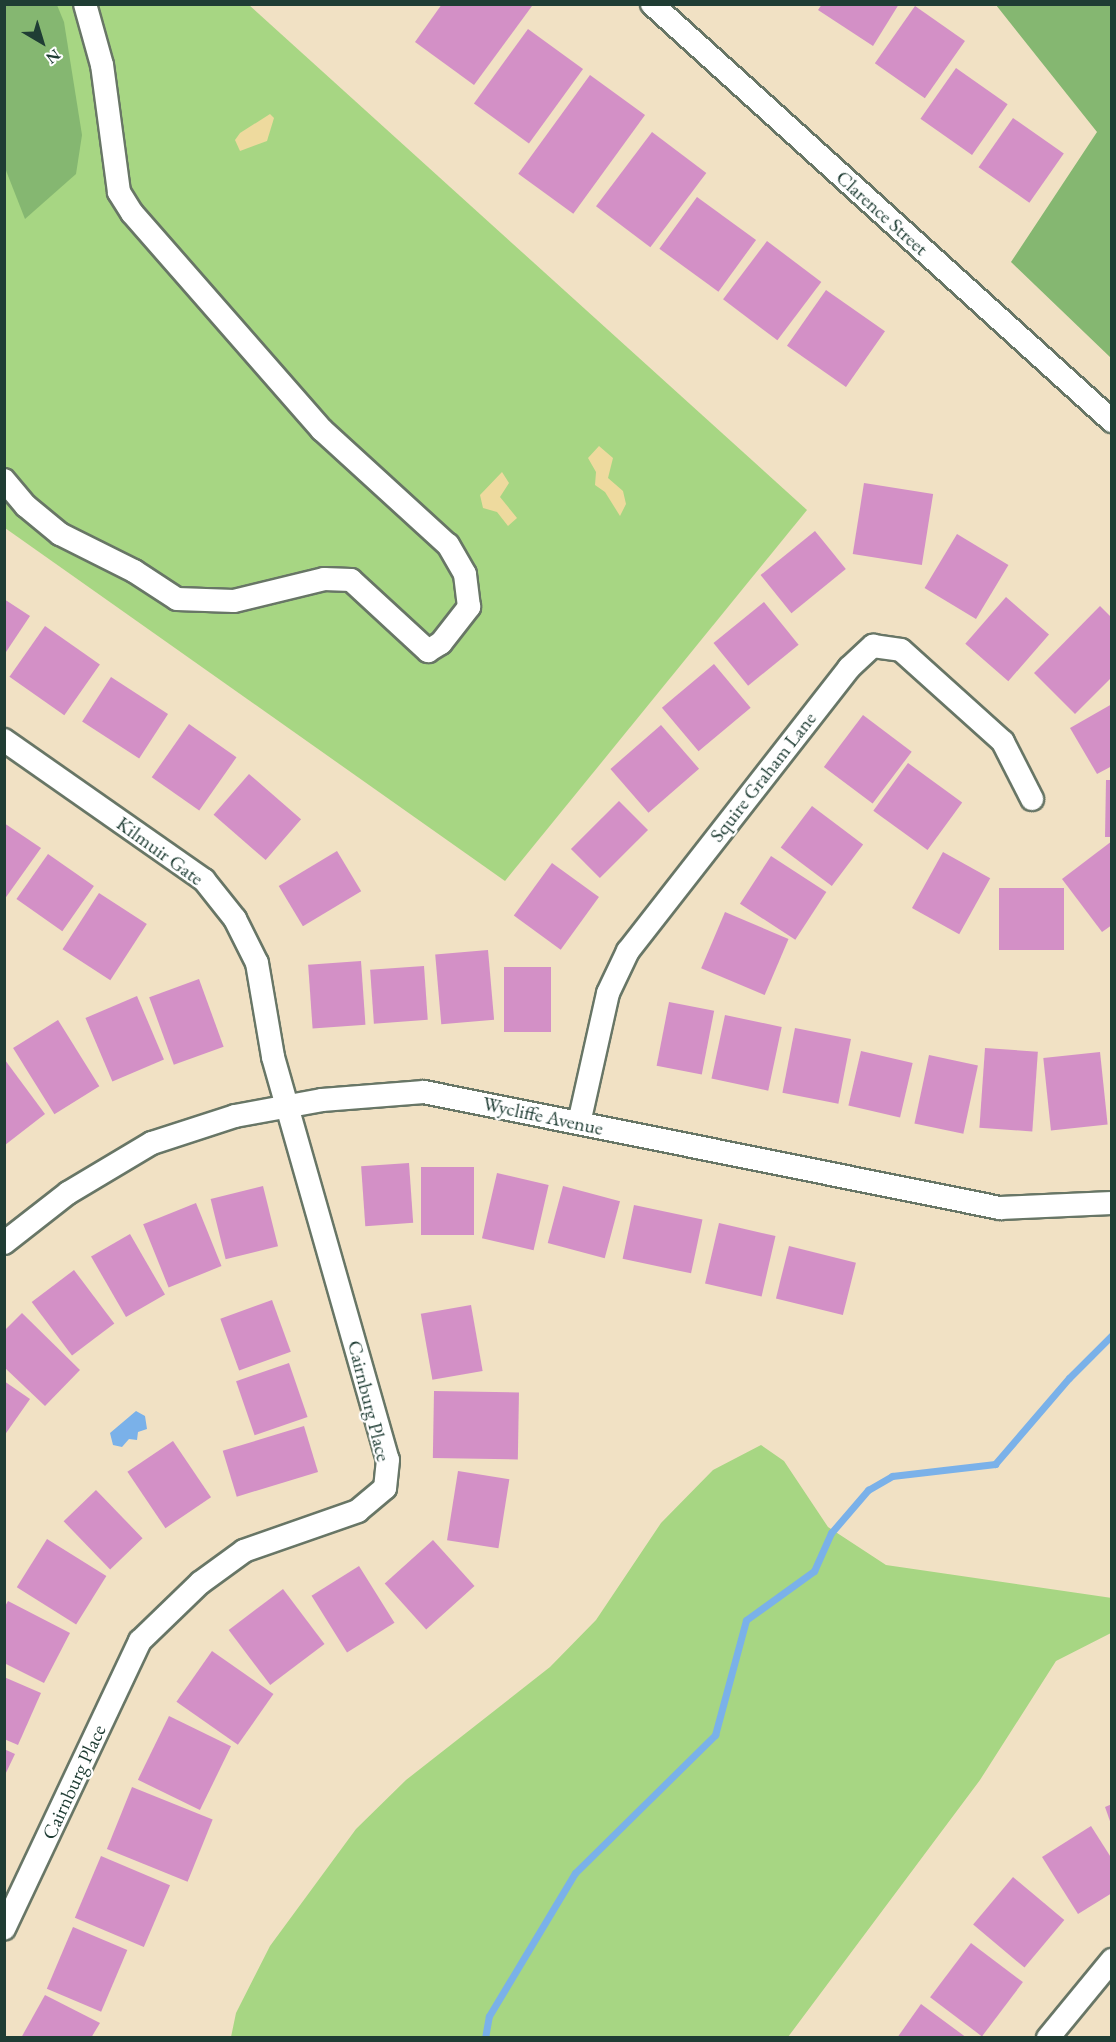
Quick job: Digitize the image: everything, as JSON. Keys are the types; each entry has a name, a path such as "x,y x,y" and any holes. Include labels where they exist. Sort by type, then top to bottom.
{"street":[{"path":"4,480 26,506 60,534 134,571 177,599 234,601 324,579 351,580 428,651 441,643 469,607 465,574 448,545 322,430 132,213 119,192 102,65 85,4"},
{"name":"Clarence Street","path":"652,4 1112,421"},
{"name":"Squire Graham Lane","path":"579,1123 608,993 628,951 849,668 873,646 901,650 1003,742 1032,799"},
{"name":"Kilmuir Gate","path":"4,740 204,880 235,919 256,963 273,1057 288,1106"},
{"name":"Wycliffe Avenue","path":"4,1243 68,1193 152,1143 235,1116 288,1106 424,1092 1000,1208 1112,1203"},
{"name":"Cairnburg Place","path":"4,1929 140,1641 200,1583 244,1551 358,1511 385,1488 388,1460 288,1106"},
{"path":"1048,2037 1112,1960"}],"green space":[{"path":"5,4 249,5 807,510 505,881 5,528"},
{"path":"5,4 57,5 64,22 82,135 76,174 25,219 5,168"},
{"path":"996,5 1111,5 1111,358 1011,262 1097,132"},
{"path":"761,1445 784,1461 828,1527 886,1565 1112,1598 1111,1633 1056,1661 980,1780 788,2037 231,2037 236,2013 270,1946 356,1829 406,1780 550,1667 596,1620 661,1523 713,1470"}],"sand":[{"path":"270,114 274,118 267,141 240,151 235,140 240,133"},
{"path":"599,446 613,458 608,478 623,491 626,504 620,516 605,492 595,485 596,472 588,458"},
{"path":"502,472 509,483 500,497 517,518 508,526 497,512 483,508 480,495"}],"water":[{"path":"136,1411 145,1416 147,1429 138,1432 137,1440 129,1439 122,1447 113,1445 110,1433"}],"building":[{"path":"442,4 529,4 532,6 474,85 415,42"},
{"path":"822,4 899,4 873,46 818,10"},
{"path":"915,6 965,41 925,98 875,63"},
{"path":"528,29 583,69 529,143 474,103"},
{"path":"956,68 1008,104 972,155 920,119"},
{"path":"590,75 645,115 573,214 518,174"},
{"path":"1013,118 1064,154 1029,203 979,167"},
{"path":"652,132 706,173 650,247 596,206"},
{"path":"697,197 756,240 718,292 659,249"},
{"path":"767,241 821,282 777,340 723,299"},
{"path":"826,290 885,331 846,387 787,346"},
{"path":"864,483 933,494 922,565 853,554"},
{"path":"815,531 846,569 791,613 761,575"},
{"path":"957,534 1008,565 976,619 925,588"},
{"path":"1006,597 1049,634 1008,681 965,644"},
{"path":"4,599 30,616 4,655"},
{"path":"764,602 799,645 748,686 713,643"},
{"path":"1100,606 1112,618 1112,677 1075,714 1034,673"},
{"path":"45,626 100,664 64,715 9,677"},
{"path":"714,664 751,708 699,751 662,708"},
{"path":"111,677 168,714 139,758 82,721"},
{"path":"1112,704 1112,766 1097,774 1070,728"},
{"path":"863,715 912,752 873,804 824,767"},
{"path":"189,724 237,757 199,811 152,777"},
{"path":"661,725 699,769 648,813 610,769"},
{"path":"908,763 962,802 928,850 873,811"},
{"path":"249,774 301,819 266,860 214,815"},
{"path":"1106,780 1112,780 1112,837 1105,837"},
{"path":"619,801 648,830 600,878 571,849"},
{"path":"812,806 863,845 832,886 781,848"},
{"path":"4,823 41,848 4,900"},
{"path":"1112,841 1112,925 1102,932 1062,879"},
{"path":"337,851 361,891 303,926 279,886"},
{"path":"943,852 990,878 959,934 912,908"},
{"path":"48,854 94,886 62,931 16,899"},
{"path":"771,856 826,892 795,940 740,904"},
{"path":"552,863 599,897 561,950 514,916"},
{"path":"999,888 1064,888 1064,950 999,950"},
{"path":"99,893 147,924 110,980 63,949"},
{"path":"725,912 789,939 765,995 701,968"},
{"path":"488,950 494,1020 441,1024 435,955"},
{"path":"361,961 365,1025 313,1029 308,965"},
{"path":"424,966 428,1020 374,1024 370,970"},
{"path":"504,967 551,967 551,1032 504,1032"},
{"path":"199,979 224,1047 174,1065 149,997"},
{"path":"137,996 164,1060 112,1081 85,1018"},
{"path":"669,1002 714,1011 702,1075 657,1066"},
{"path":"725,1015 782,1027 768,1091 711,1079"},
{"path":"58,1020 99,1086 54,1114 13,1048"},
{"path":"795,1028 851,1039 838,1104 782,1093"},
{"path":"985,1048 1038,1052 1032,1132 979,1128"},
{"path":"861,1051 913,1063 900,1117 848,1106"},
{"path":"1100,1052 1108,1125 1051,1131 1043,1058"},
{"path":"929,1055 978,1065 963,1134 914,1123"},
{"path":"5,1060 45,1114 5,1145"},
{"path":"409,1163 413,1223 365,1226 361,1166"},
{"path":"421,1167 474,1167 474,1235 421,1235"},
{"path":"497,1173 549,1185 534,1250 482,1238"},
{"path":"263,1186 278,1246 226,1259 211,1199"},
{"path":"563,1186 620,1201 605,1258 548,1243"},
{"path":"196,1203 221,1266 169,1287 143,1224"},
{"path":"634,1205 702,1220 691,1273 623,1259"},
{"path":"719,1223 776,1236 762,1296 705,1283"},
{"path":"130,1234 165,1295 126,1317 91,1256"},
{"path":"789,1246 856,1263 843,1315 776,1298"},
{"path":"74,1270 114,1324 72,1355 32,1302"},
{"path":"272,1300 291,1352 239,1370 220,1319"},
{"path":"471,1305 483,1371 432,1380 421,1314"},
{"path":"22,1313 80,1370 45,1406 4,1367 4,1331"},
{"path":"289,1363 308,1417 255,1435 236,1381"},
{"path":"4,1381 30,1399 4,1436"},
{"path":"434,1391 519,1392 518,1459 433,1458"},
{"path":"304,1426 318,1472 237,1497 223,1451"},
{"path":"173,1441 211,1497 165,1528 127,1472"},
{"path":"458,1471 509,1479 498,1548 447,1540"},
{"path":"96,1490 143,1538 110,1569 64,1521"},
{"path":"47,1539 106,1576 76,1624 17,1587"},
{"path":"433,1540 474,1586 426,1630 385,1583"},
{"path":"359,1566 395,1623 347,1652 312,1596"},
{"path":"283,1589 325,1644 270,1685 229,1630"},
{"path":"8,1601 70,1633 44,1683 4,1663 4,1608"},
{"path":"212,1651 273,1694 238,1745 176,1702"},
{"path":"4,1677 41,1693 18,1745 4,1739"},
{"path":"169,1716 231,1746 200,1810 138,1780"},
{"path":"4,1749 15,1754 4,1777"},
{"path":"132,1787 213,1820 188,1882 107,1849"},
{"path":"1112,1804 1112,1824 1111,1824 1105,1807"},
{"path":"1091,1826 1112,1859 1112,1893 1078,1914 1042,1857"},
{"path":"101,1856 170,1885 144,1947 75,1918"},
{"path":"1013,1877 1064,1920 1024,1968 973,1924"},
{"path":"73,1927 127,1950 101,2012 47,1989"},
{"path":"971,1943 1023,1982 982,2036 930,1997"},
{"path":"45,1995 100,2023 91,2038 21,2038"},
{"path":"921,2004 967,2038 897,2038"}],"waterway":[{"path":"485,2038 489,2016 575,1873 715,1735 746,1620 814,1571 831,1533 868,1490 892,1476 995,1464 1069,1378 1112,1335"}]}
